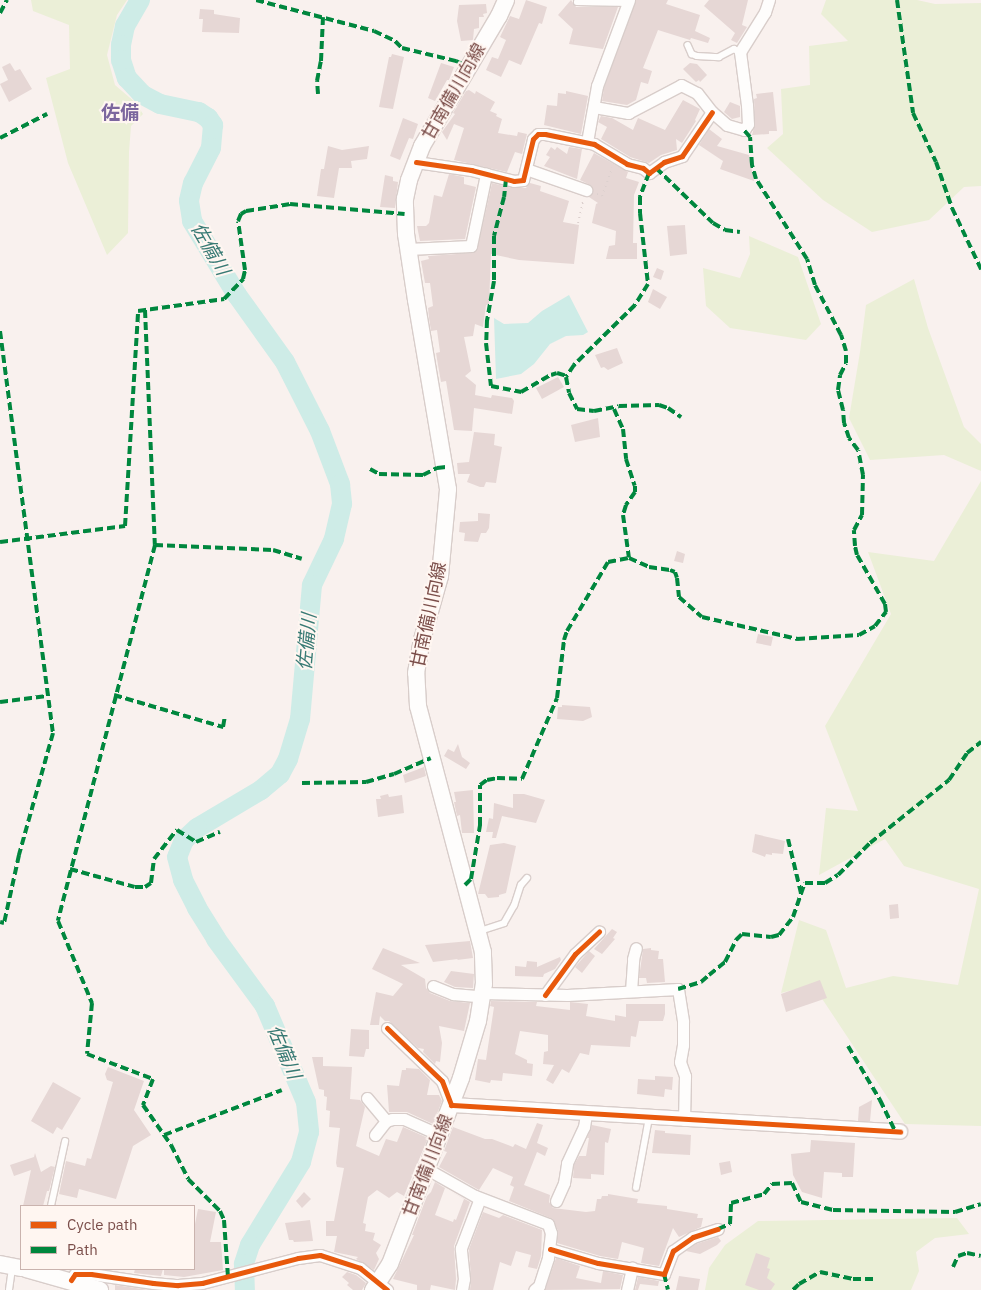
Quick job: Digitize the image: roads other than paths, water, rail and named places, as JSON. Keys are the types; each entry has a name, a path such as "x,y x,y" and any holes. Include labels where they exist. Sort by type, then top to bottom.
{"main road":[{"name":"甘南備川向線","path":"380,1287 440,1135 473,1042 483,994 484,968 478,932 418,706 417,664 440,576 448,489 408,249 406,199 422,146 499,16 506,0"},
{"path":"30,1270 71,1280 100,1290"}],"street":[{"path":"594,106 628,113 681,85 697,93 712,112 735,128 744,130 748,124 740,52 765,12 768,0"},
{"path":"587,142 598,86 618,27 629,2"},
{"path":"416,162 486,174 514,181 522,180 533,138 538,134 587,142 615,158 627,164 643,168 649,173 664,162 682,156 712,112"},
{"path":"526,169 586,190"},
{"path":"408,249 471,246 486,174"},
{"path":"545,995 575,954 599,932"},
{"path":"631,992 633,959 636,948"},
{"path":"433,986 453,994 476,996 483,994 545,995 678,989 683,1022 683,1045 680,1062 685,1076 684,1120"},
{"path":"387,1028 442,1081 451,1105 900,1132"},
{"path":"367,1098 386,1121"},
{"path":"556,1201 564,1183 567,1163 584,1127 586,1114"},
{"path":"375,1135 386,1121 404,1119 440,1135"},
{"path":"427,1169 480,1198 548,1224 551,1233 550,1249 539,1286 534,1290"},
{"path":"462,1290 464,1279 461,1248 480,1198"},
{"path":"550,1249 598,1263 664,1274 673,1251 694,1237 718,1229"},
{"path":"71,1280 75,1274 91,1274 178,1285 202,1283 310,1255 320,1255 360,1268 380,1287"},
{"path":"627,1290 632,1268"}],"lane":[{"path":"577,2 629,2"},
{"path":"688,45 692,54 697,56 719,57 734,48 740,52"},
{"path":"478,932 504,923 514,906 516,895 521,885 527,878"},
{"path":"636,1188 649,1118"},
{"path":"51,1205 65,1142"},
{"path":"9,1290 21,1270"}],"water":[{"path":"569,295 588,332 583,335 566,336 550,344 534,364 521,374 496,379 494,318 504,324 528,323 542,311"}],"waterway":[{"name":"佐備川","path":"140,0 125,26 121,45 121,60 127,78 143,95 160,104 199,112 208,118 213,125 211,148 193,183 189,201 192,221 237,295 285,362 320,431 340,484 342,504 334,539 312,585 300,719 288,759 280,774 261,790 197,828 184,840 177,857 183,880 197,908 216,939 265,1006 306,1102 309,1132 301,1162 250,1245 244,1264 245,1290"}],"district":[{"name":"佐備","path":"120,113"}]}
